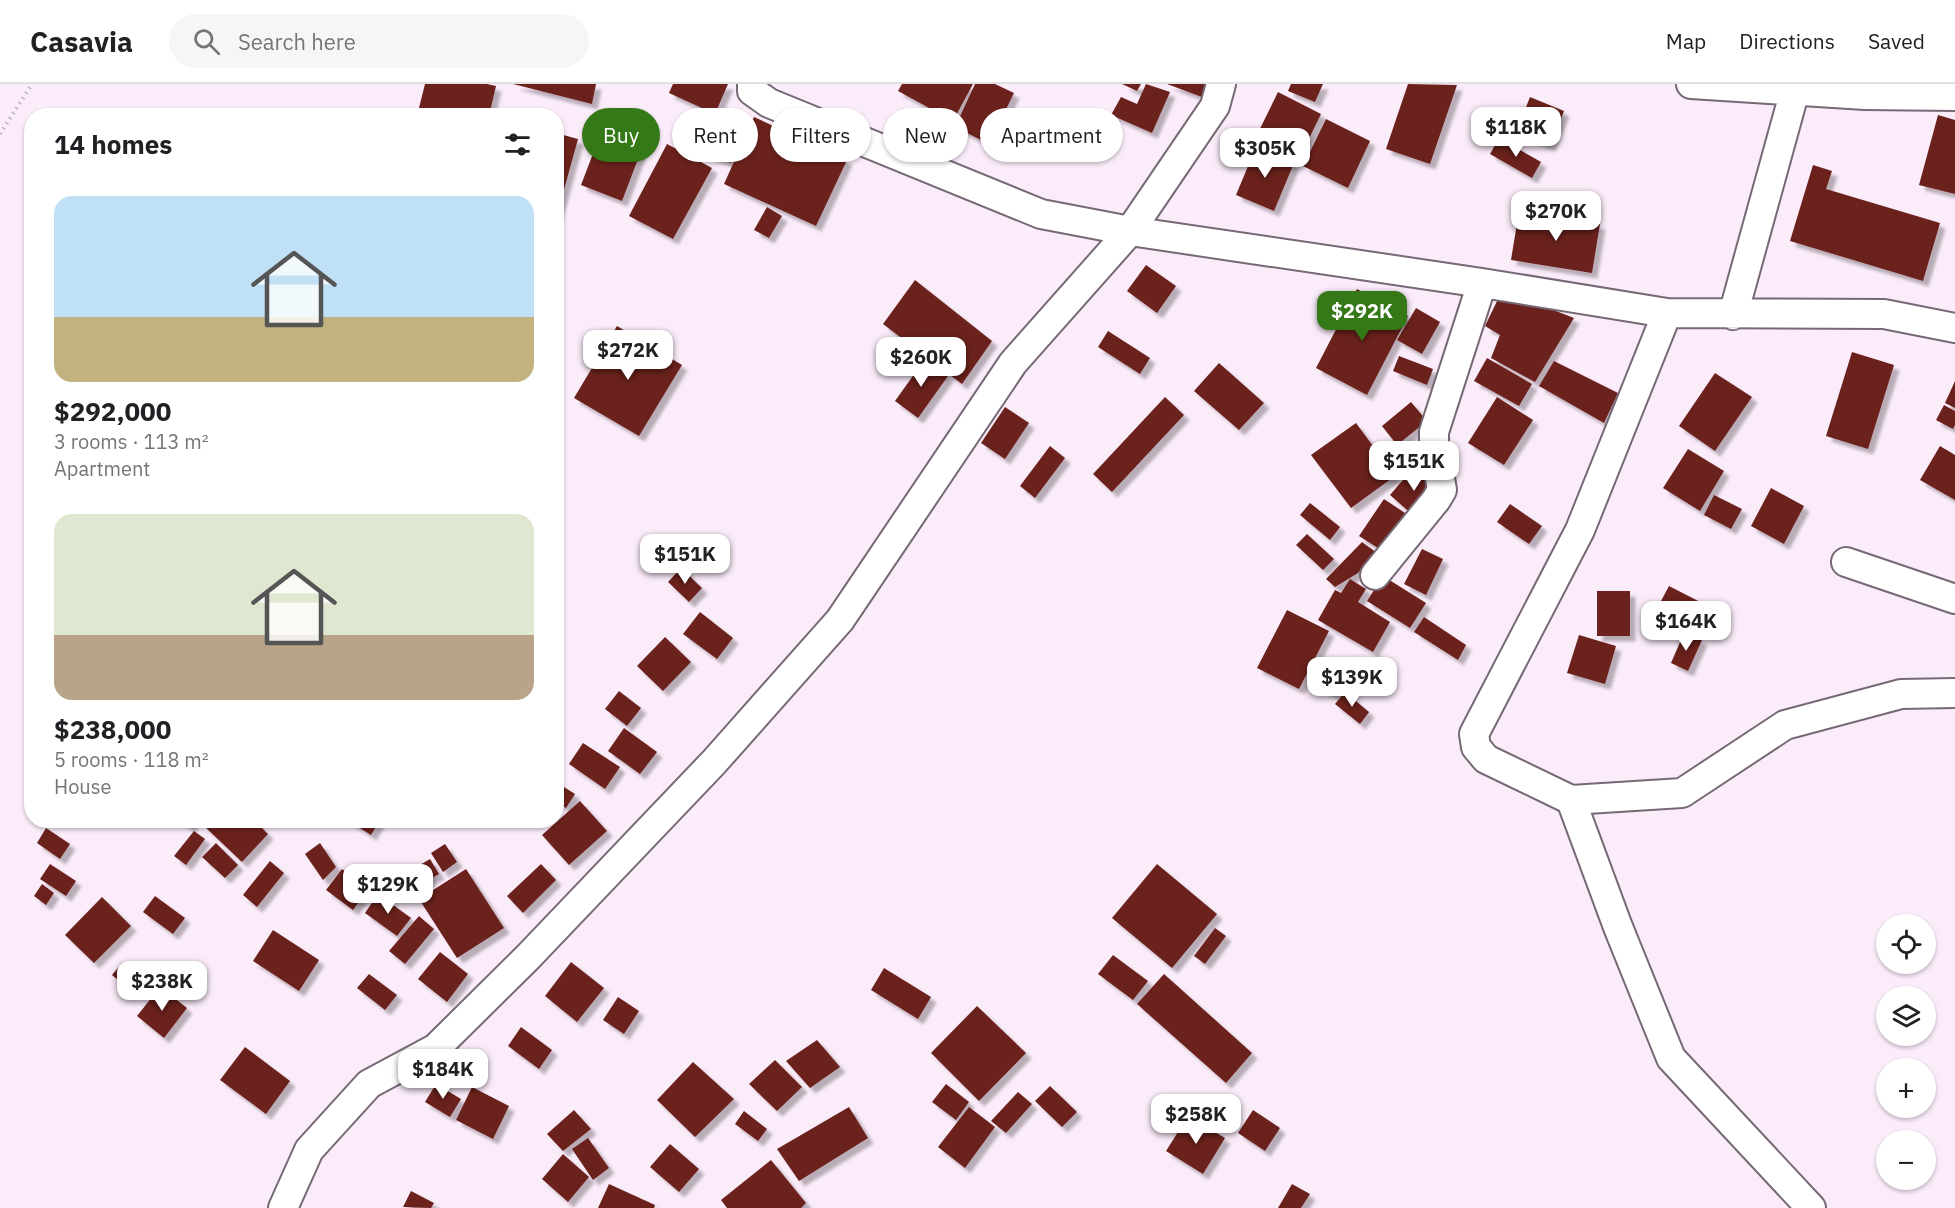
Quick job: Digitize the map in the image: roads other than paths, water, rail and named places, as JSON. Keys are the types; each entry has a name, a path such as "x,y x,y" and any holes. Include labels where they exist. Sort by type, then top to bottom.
{"street":[{"path":"752,84 752,91 769,103 1041,214 1130,231 1667,313 1884,314 1955,328"},
{"path":"283,1208 309,1150 369,1084 436,1048 528,957 714,762 840,620 1013,363 1130,231 1215,106 1221,84"},
{"path":"1691,84 1795,90 1867,89 1955,96"},
{"path":"1733,315 1795,90"},
{"path":"1375,575 1437,500 1442,490 1434,432 1482,283"},
{"path":"1667,313 1580,530 1474,734 1476,747 1486,759 1571,800 1682,793 1785,725 1901,694 1955,693"},
{"path":"1846,562 1955,599"},
{"path":"1571,800 1618,927 1671,1059 1811,1208"}]}
